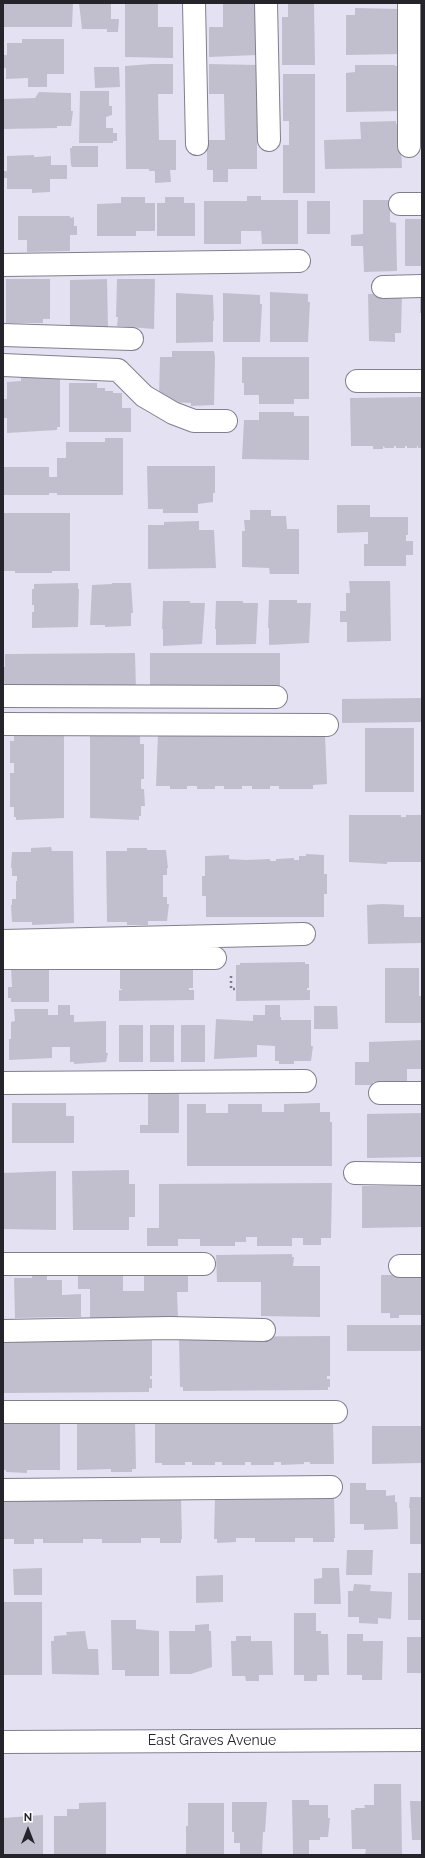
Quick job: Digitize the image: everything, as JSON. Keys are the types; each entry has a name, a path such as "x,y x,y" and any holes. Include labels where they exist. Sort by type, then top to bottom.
{"street":[{"path":"194,3 197,144"},
{"path":"266,3 269,140"},
{"path":"409,146 410,3"},
{"path":"400,204 422,204"},
{"path":"3,265 299,261"},
{"path":"383,287 422,286"},
{"path":"3,335 132,339"},
{"path":"3,365 118,370 144,396 173,413 194,421 226,421"},
{"path":"357,381 422,381"},
{"path":"3,696 276,698"},
{"path":"3,724 327,725"},
{"path":"3,941 304,934"},
{"path":"3,958 215,958"},
{"path":"3,1083 305,1081"},
{"path":"380,1093 422,1093"},
{"path":"356,1173 422,1174"},
{"path":"3,1264 204,1264"},
{"path":"400,1266 422,1266"},
{"path":"3,1331 169,1328 264,1330"},
{"path":"3,1412 336,1412"},
{"path":"3,1490 331,1487"},
{"name":"East Graves Avenue","path":"3,1742 422,1740"}],"building":[{"path":"3,3 73,3 72,27 3,27"},
{"path":"79,3 111,3 111,19 119,19 118,32 107,32 107,29 82,29"},
{"path":"125,3 158,3 158,27 173,27 173,58 125,57"},
{"path":"223,3 256,3 257,55 209,57 209,27 223,27"},
{"path":"288,3 314,3 315,65 282,65 282,17 288,17"},
{"path":"355,8 399,9 402,54 346,55 346,15 355,15"},
{"path":"22,39 64,39 64,74 47,74 47,87 28,87 28,78 6,79 6,68 3,68 3,55 7,55 7,43 22,43"},
{"path":"173,64 173,94 158,94 159,140 176,140 176,170 170,170 171,182 155,183 155,171 149,171 149,169 126,169 125,66"},
{"path":"209,64 257,65 257,169 228,169 228,182 213,182 213,170 207,170 207,140 225,140 224,94 209,94"},
{"path":"355,65 400,66 402,111 346,112 346,73 355,72"},
{"path":"94,67 119,67 120,87 95,88"},
{"path":"283,74 315,74 315,193 283,193 283,145 289,145 289,121 283,121"},
{"path":"80,91 109,91 109,106 112,106 112,115 106,117 106,128 113,128 113,133 117,133 117,141 113,141 113,143 79,143"},
{"path":"39,92 71,93 71,111 73,111 71,126 57,126 57,128 3,129 4,99 35,98"},
{"path":"396,121 396,124 400,124 402,168 325,169 324,140 361,139 360,122"},
{"path":"72,146 98,146 98,167 72,167 70,148 72,148"},
{"path":"34,155 34,157 51,156 51,165 67,165 67,179 50,179 50,192 32,193 32,189 7,189 7,178 3,178 3,171 7,171 7,156"},
{"path":"247,196 261,196 261,200 298,200 298,244 262,244 261,231 241,231 241,244 204,244 204,201 247,201"},
{"path":"121,197 145,197 145,203 155,203 155,231 136,231 136,236 97,236 97,204 121,203"},
{"path":"165,197 184,197 184,203 195,203 195,236 157,236 157,203 165,203"},
{"path":"363,200 390,200 390,222 396,223 397,271 364,272 363,246 351,246 351,235 363,234"},
{"path":"307,201 330,201 330,234 307,234"},
{"path":"18,216 74,217 74,226 77,226 77,235 70,235 70,251 27,252 27,240 18,240"},
{"path":"405,219 422,219 422,266 405,266"},
{"path":"6,279 50,279 50,319 43,319 43,323 6,323"},
{"path":"107,279 108,329 70,326 70,280"},
{"path":"117,279 155,279 154,329 117,326"},
{"path":"270,292 308,294 308,302 310,302 308,342 270,342"},
{"path":"176,293 213,295 213,342 176,343"},
{"path":"223,293 260,295 260,304 262,304 260,342 223,342"},
{"path":"368,294 402,294 401,333 395,333 395,342 369,341"},
{"path":"420,294 422,294 422,313 420,313"},
{"path":"172,351 214,351 214,405 191,406 191,403 167,402 167,396 159,396 160,357 172,357"},
{"path":"242,357 309,357 309,399 294,399 294,404 259,404 259,395 244,395 244,383 242,383"},
{"path":"21,376 60,376 60,427 57,427 57,430 7,433 7,418 3,418 3,399 7,399 7,382 21,381"},
{"path":"69,383 97,383 97,388 105,388 105,391 113,391 113,393 122,393 122,408 131,408 131,432 69,432"},
{"path":"422,397 422,448 418,448 417,446 417,448 407,448 407,446 405,446 405,448 396,448 396,446 394,446 394,448 385,448 383,446 383,449 373,449 373,446 351,446 350,398"},
{"path":"259,412 294,412 294,416 309,416 309,460 242,459 244,420 259,420"},
{"path":"105,438 123,438 123,495 57,495 57,493 49,493 49,495 3,495 3,467 49,467 49,477 57,477 57,458 66,458 66,442 105,442"},
{"path":"147,466 215,466 215,493 213,493 213,502 198,504 198,513 163,513 163,509 148,509"},
{"path":"337,505 370,505 370,517 408,517 408,535 406,535 406,541 413,541 413,555 406,555 406,566 364,566 364,544 368,544 368,532 337,533"},
{"path":"250,510 271,510 271,516 286,516 287,529 299,529 299,574 270,574 269,568 242,567 242,531 245,531 244,520 250,520"},
{"path":"3,513 70,513 70,571 52,571 52,573 15,573 15,571 3,571"},
{"path":"199,521 199,530 214,530 216,568 148,569 148,525 164,525 164,522"},
{"path":"349,581 390,581 391,641 347,642 347,622 340,622 340,611 346,611 346,593 350,593"},
{"path":"78,583 78,627 32,628 32,612 34,612 34,605 32,605 32,589 34,589 34,584"},
{"path":"131,583 133,613 131,613 131,626 105,627 105,625 90,625 92,585"},
{"path":"269,600 297,600 297,603 311,603 309,643 269,645"},
{"path":"163,601 190,601 190,603 205,603 202,644 163,646"},
{"path":"216,601 243,601 243,603 258,603 256,644 216,645"},
{"path":"135,653 136,690 5,691 3,667 5,667 5,654"},
{"path":"150,653 280,653 280,689 150,690"},
{"path":"422,698 422,722 342,723 342,699"},
{"path":"365,728 414,728 414,792 365,792"},
{"path":"14,734 64,734 64,818 16,820 16,817 14,817 14,807 10,807 10,773 14,773 14,763 10,763 10,741 14,741"},
{"path":"90,734 140,734 140,744 144,744 144,779 141,779 141,789 144,789 145,806 141,806 141,816 139,816 139,820 90,818"},
{"path":"158,735 325,735 327,784 313,785 313,789 279,789 279,786 270,786 270,789 252,789 252,786 242,786 242,789 224,789 224,786 215,786 215,789 197,789 197,786 187,786 187,789 170,789 170,786 156,786"},
{"path":"349,815 401,815 401,817 406,817 406,815 422,815 422,862 387,862 387,864 349,862"},
{"path":"51,847 52,851 73,851 74,923 32,925 32,922 12,922 11,905 12,899 16,899 17,876 12,876 12,852 31,852 31,848"},
{"path":"127,848 166,850 168,868 167,875 163,875 163,897 167,897 167,904 169,904 167,921 148,921 148,925 127,925 127,922 107,922 106,851 127,851"},
{"path":"306,854 324,855 324,874 327,874 327,894 324,894 324,917 206,917 206,896 202,896 202,876 205,876 205,856 229,855 229,859 270,859 270,861 276,861 276,859 294,858 294,860 299,860 299,856 306,856"},
{"path":"367,905 404,905 404,917 422,917 422,943 368,944"},
{"path":"305,962 305,964 309,964 309,988 307,988 307,990 310,990 310,1000 236,1001 236,965 240,965 240,963"},
{"path":"193,965 193,988 189,988 189,990 194,990 194,1000 119,1001 119,990 122,990 120,989 120,966"},
{"path":"49,966 49,1002 11,1002 11,998 8,998 8,987 12,987 11,967"},
{"path":"385,968 419,968 419,996 422,996 422,1023 385,1023"},
{"path":"58,1005 70,1005 70,1015 74,1015 74,1022 106,1021 106,1053 108,1053 106,1062 74,1064 74,1062 70,1062 70,1047 52,1047 52,1058 9,1060 11,1022 15,1021 14,1009 48,1009 48,1015 58,1015"},
{"path":"265,1005 280,1005 281,1020 311,1020 311,1046 313,1046 311,1061 294,1061 294,1064 279,1064 279,1061 275,1061 275,1046 257,1045 257,1057 214,1059 216,1019 253,1021 253,1015 265,1015"},
{"path":"314,1006 337,1006 338,1029 314,1029"},
{"path":"119,1025 143,1025 143,1062 119,1062"},
{"path":"150,1025 174,1025 174,1062 150,1062"},
{"path":"181,1025 205,1025 205,1062 181,1062"},
{"path":"422,1040 422,1069 407,1069 407,1085 382,1085 382,1082 373,1082 373,1085 355,1085 355,1062 369,1062 369,1042"},
{"path":"148,1090 179,1090 179,1133 140,1133 140,1125 148,1125"},
{"path":"12,1103 66,1103 66,1116 74,1116 74,1143 12,1143"},
{"path":"320,1103 320,1112 330,1112 330,1122 332,1122 332,1166 187,1166 187,1104 206,1104 206,1113 228,1113 228,1104 262,1104 262,1112 284,1112 284,1104"},
{"path":"422,1113 422,1157 367,1158 367,1114"},
{"path":"129,1170 129,1184 135,1184 135,1217 129,1217 129,1230 73,1230 72,1171"},
{"path":"56,1171 56,1230 3,1229 3,1173"},
{"path":"332,1183 331,1238 321,1238 321,1245 303,1245 303,1238 292,1238 292,1246 257,1246 257,1237 246,1237 246,1242 235,1242 235,1246 200,1246 200,1239 178,1239 178,1246 147,1246 147,1228 159,1228 159,1184"},
{"path":"362,1186 422,1186 422,1227 362,1228"},
{"path":"292,1254 292,1257 294,1257 293,1266 320,1266 320,1317 261,1316 261,1282 217,1282 216,1255"},
{"path":"32,1267 47,1267 47,1280 62,1280 62,1295 81,1294 81,1317 15,1318 14,1278 32,1278"},
{"path":"422,1270 422,1315 399,1315 399,1318 390,1318 390,1313 381,1313 381,1275 399,1275"},
{"path":"78,1272 123,1272 123,1291 144,1291 144,1272 188,1273 188,1292 177,1292 178,1318 90,1318 90,1289 78,1289"},
{"path":"347,1325 422,1325 422,1351 347,1351"},
{"path":"330,1336 330,1376 327,1376 327,1379 330,1379 330,1387 328,1387 328,1390 183,1391 183,1387 180,1387 179,1337"},
{"path":"152,1337 152,1376 150,1376 150,1379 152,1379 152,1388 149,1388 149,1392 4,1393 3,1338"},
{"path":"135,1417 136,1469 132,1469 132,1472 111,1472 111,1469 77,1470 77,1418"},
{"path":"60,1418 60,1470 27,1470 27,1473 6,1472 6,1470 3,1470 3,1419"},
{"path":"333,1422 334,1464 310,1464 310,1462 304,1462 304,1464 281,1465 281,1462 274,1462 274,1465 251,1465 251,1462 245,1462 245,1465 222,1465 222,1462 215,1462 215,1465 192,1465 192,1462 185,1462 185,1465 162,1465 162,1463 155,1463 155,1424"},
{"path":"372,1426 422,1426 422,1463 372,1464"},
{"path":"350,1483 366,1483 366,1490 386,1490 386,1496 395,1495 395,1502 397,1502 398,1529 364,1530 364,1524 350,1524"},
{"path":"334,1494 334,1542 313,1542 313,1538 295,1538 295,1542 255,1542 255,1538 236,1538 236,1542 217,1543 217,1539 214,1539 215,1495"},
{"path":"3,1495 181,1495 181,1543 160,1543 160,1538 141,1538 141,1543 102,1543 102,1539 83,1539 83,1543 43,1543 43,1539 34,1539 34,1544 14,1544 14,1539 3,1539"},
{"path":"410,1497 422,1497 422,1544 410,1544"},
{"path":"347,1550 373,1550 372,1575 346,1575"},
{"path":"42,1568 42,1595 14,1595 13,1569"},
{"path":"322,1568 339,1568 341,1604 314,1604 314,1579 322,1578"},
{"path":"408,1573 422,1573 422,1620 408,1620"},
{"path":"223,1575 223,1602 196,1603 196,1576"},
{"path":"354,1584 371,1585 370,1591 392,1592 391,1619 378,1618 378,1624 359,1623 359,1617 348,1617 348,1591 353,1591"},
{"path":"3,1602 42,1602 42,1675 4,1675"},
{"path":"294,1613 316,1613 316,1631 321,1631 321,1634 328,1634 329,1675 317,1675 317,1681 304,1681 304,1675 294,1675"},
{"path":"111,1620 136,1620 136,1629 159,1631 159,1676 125,1676 125,1670 112,1670"},
{"path":"209,1624 209,1631 211,1631 212,1667 191,1674 170,1674 169,1631 195,1631 195,1625"},
{"path":"85,1631 88,1649 98,1649 99,1675 52,1674 51,1641 54,1641 54,1636 67,1635 66,1632"},
{"path":"347,1634 363,1634 363,1641 383,1641 382,1680 362,1680 362,1675 347,1675"},
{"path":"236,1636 251,1636 251,1641 272,1641 273,1675 259,1675 259,1681 246,1681 245,1676 232,1676 231,1641 236,1641"},
{"path":"407,1637 422,1637 422,1673 407,1673"},
{"path":"374,1784 401,1784 402,1855 365,1855 366,1849 352,1849 351,1810 355,1810 355,1808 365,1808 364,1805 374,1805"},
{"path":"292,1800 309,1800 309,1805 328,1805 328,1818 330,1818 328,1837 320,1837 320,1840 309,1840 309,1854 293,1854"},
{"path":"410,1801 422,1801 422,1840 412,1840"},
{"path":"106,1802 106,1855 54,1855 54,1816 67,1816 67,1809 79,1809 79,1803"},
{"path":"232,1802 267,1802 262,1855 240,1854 240,1843 234,1843 234,1832 232,1832"},
{"path":"188,1803 224,1803 224,1855 186,1855"},
{"path":"43,1815 43,1854 3,1855 3,1818"}]}
